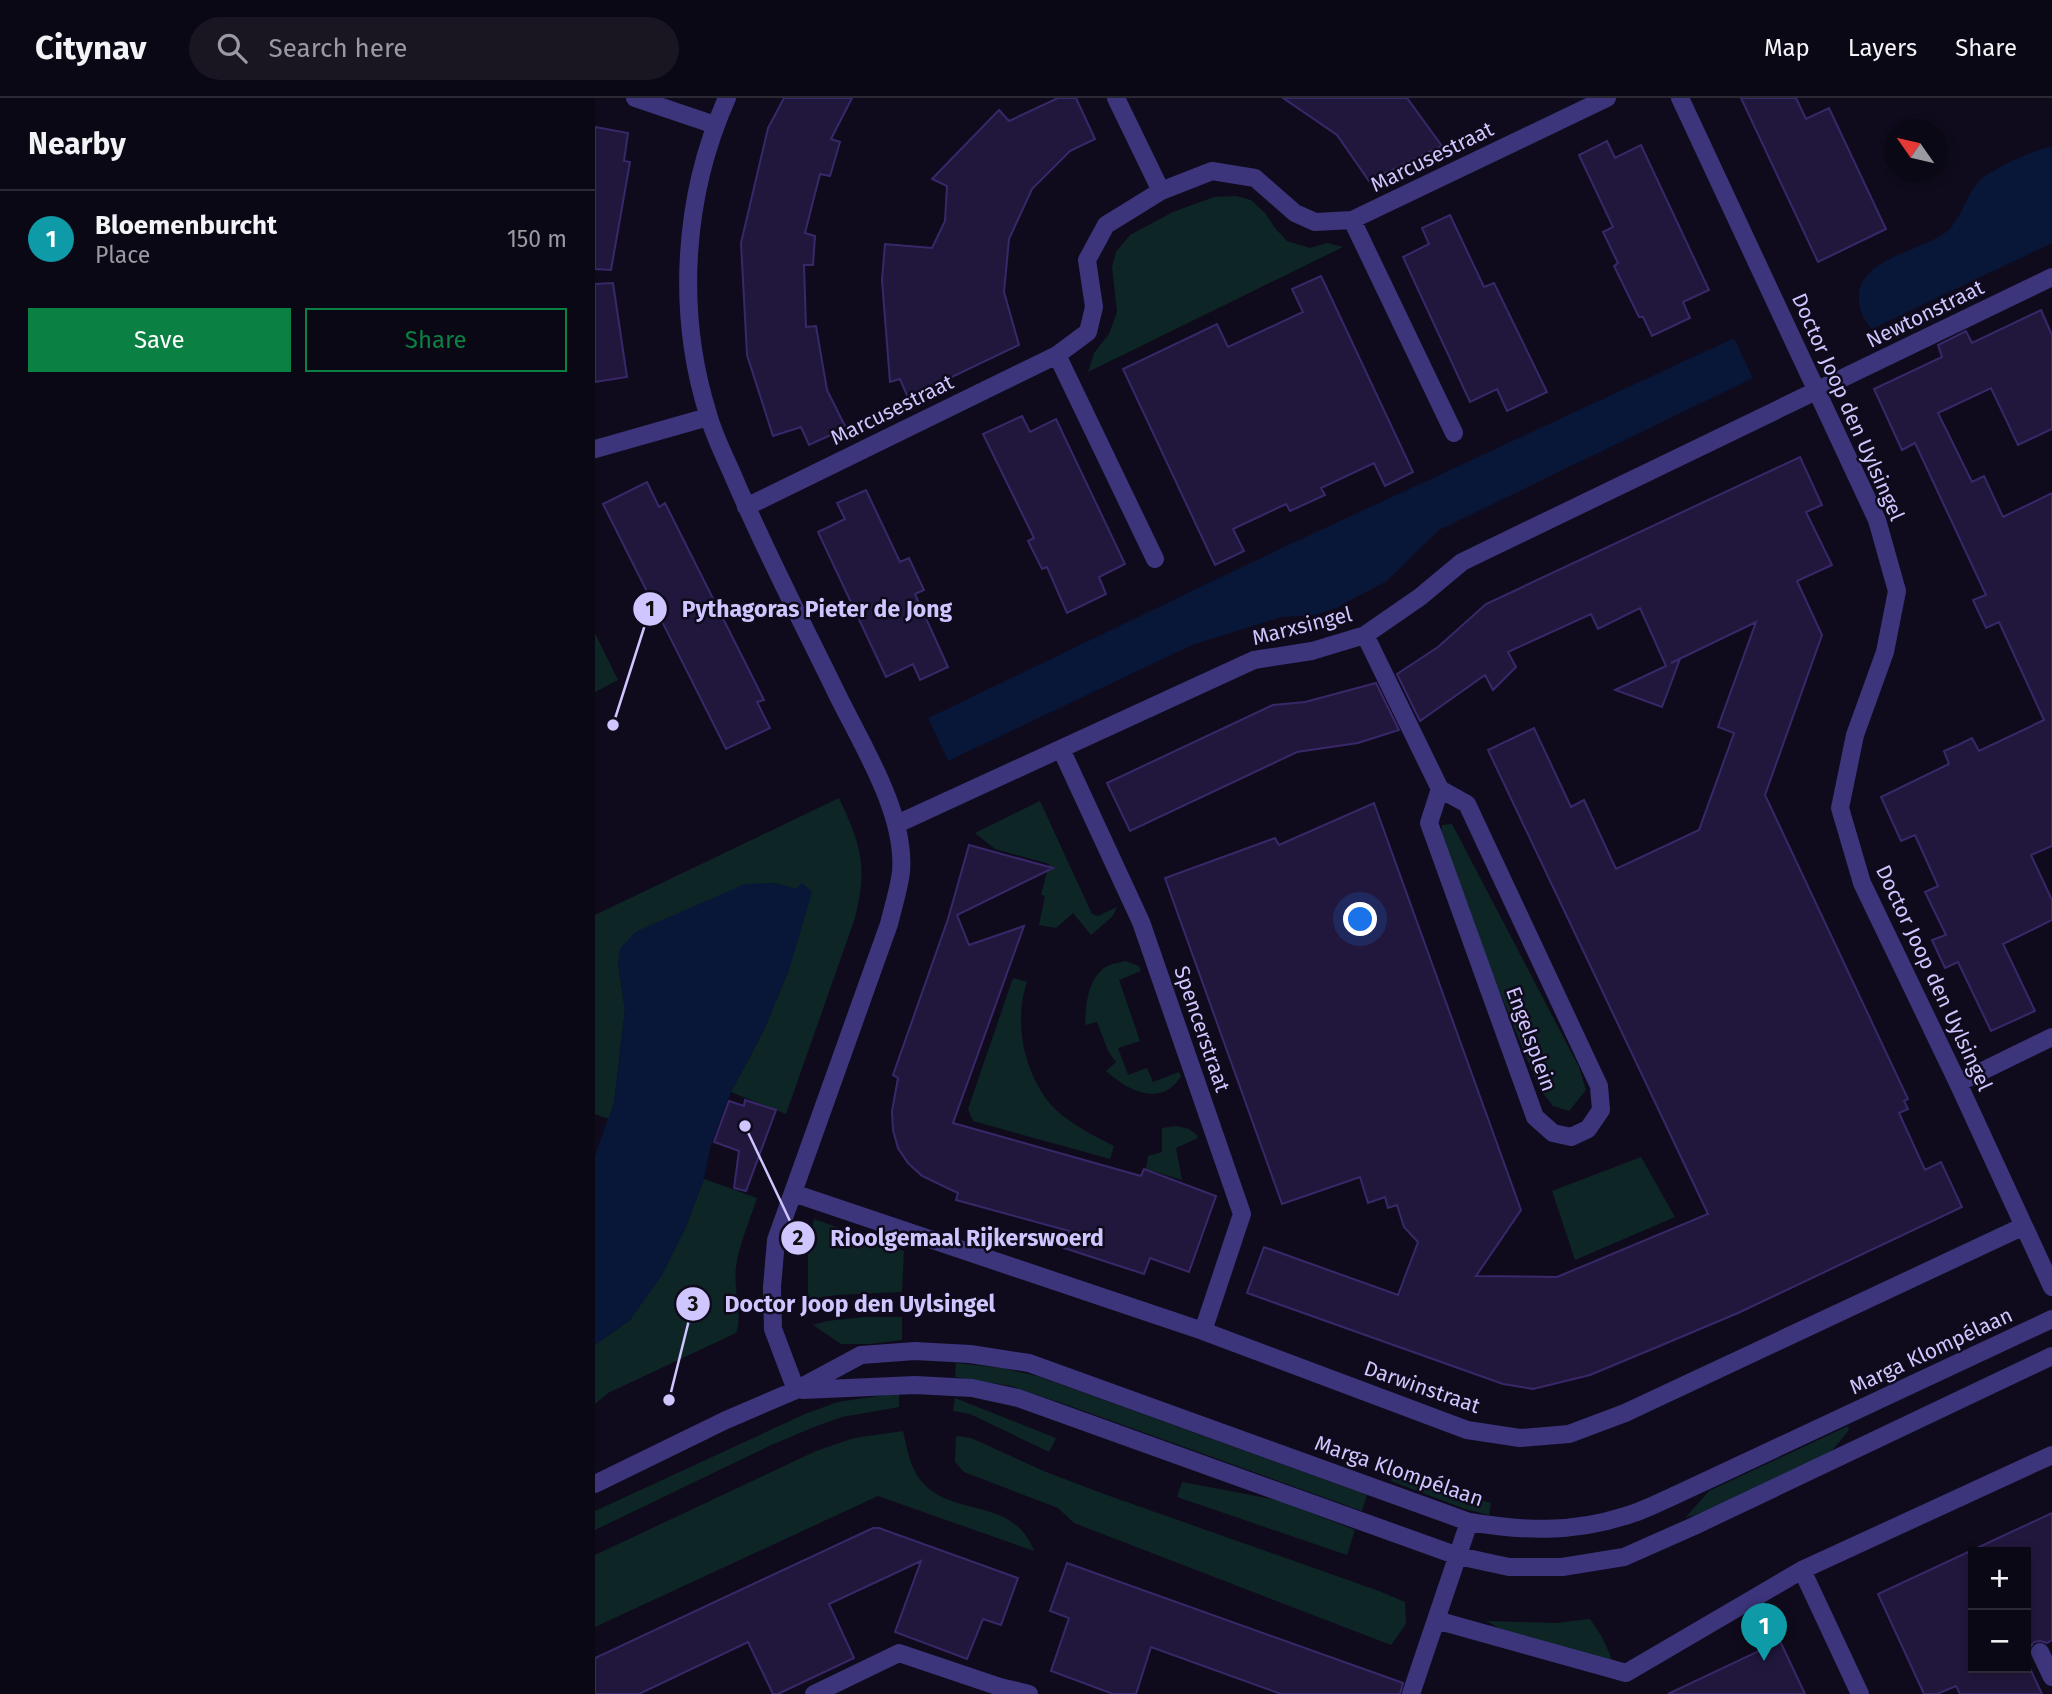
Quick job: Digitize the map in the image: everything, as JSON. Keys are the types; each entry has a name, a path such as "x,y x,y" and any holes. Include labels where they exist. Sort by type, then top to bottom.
{"street":[{"path":"635,98 715,125"},
{"path":"727,98 715,125 692,216 687,303 695,366 708,416 746,507 875,772 897,824 901,871 889,924 776,1240 772,1287 773,1329 796,1390"},
{"path":"1116,98 1161,191"},
{"name":"Marcusestraat","path":"746,507 1057,355 1088,332 1094,307 1087,260 1106,225 1161,191 1212,171 1255,177 1295,213 1315,222 1352,220 1607,98"},
{"name":"Doctor Joop den Uylsingel","path":"1680,98 1877,520 1898,591 1885,652 1855,735 1840,808 1862,883 2052,1287"},
{"path":"1352,220 1454,433"},
{"name":"Newtonstraat","path":"1817,392 2052,277"},
{"path":"1057,355 1155,559"},
{"name":"Marxsingel","path":"897,824 1254,660 1312,651 1365,635 1420,597 1462,562 1817,392"},
{"path":"595,449 708,416"},
{"path":"1365,635 1440,789"},
{"name":"Spencerstraat","path":"1061,749 1141,922 1242,1214 1203,1331"},
{"name":"Engelsplein","path":"1440,789 1467,804 1599,1086 1601,1110 1588,1129 1571,1137 1553,1133 1535,1117 1429,822 1440,789"},
{"path":"1958,1083 2052,1037"},
{"name":"Darwinstraat","path":"793,1193 1203,1331 1467,1430 1520,1438 1569,1434 1625,1413 2024,1227"},
{"name":"Marga Klompélaan","path":"595,1483 726,1420 796,1390 860,1355 915,1351 970,1354 1029,1363 1469,1522 1552,1530 1625,1517 2052,1319"},
{"name":"Marga Klompélaan","path":"796,1390 915,1385 972,1388 1018,1398 1458,1556 1509,1567 1562,1567 1624,1557 2052,1356"},
{"path":"1436,1620 1626,1673 1802,1570 2052,1455"},
{"path":"1411,1694 1469,1522"},
{"path":"1802,1570 1860,1694"},
{"path":"2040,1652 2052,1677"},
{"path":"814,1694 899,1653 1001,1690 1029,1694"}],"green space":[{"path":"1236,196 1251,200 1287,241 1310,248 1327,243 1343,247 1088,372 1094,353 1109,334 1117,312 1112,267 1116,252 1130,235 1173,212 1214,197"},
{"path":"595,633 618,680 595,692"},
{"path":"839,798 853,830 860,856 859,900 786,1114 731,1092 763,1032 790,967 796,889 773,883 618,963 625,1010 614,1102 609,1119 595,1114 595,915"},
{"path":"1040,801 1092,914 1098,916 1117,907 1112,917 1091,935 1073,913 1056,928 1039,925 1045,896 1041,895 1049,864 995,849 975,833"},
{"path":"1452,824 1579,1067 1586,1090 1569,1111 1553,1106 1539,1088 1447,863 1441,836 1442,825"},
{"path":"1125,961 1139,966 1141,971 1119,980 1140,1041 1118,1048 1128,1075 1147,1068 1153,1082 1179,1072 1181,1076 1164,1092 1155,1094 1134,1090 1106,1071 1116,1062 1108,1051 1097,1022 1085,1025 1087,1002 1094,980 1106,967"},
{"path":"1013,978 1027,982 1021,1031 1035,1080 1054,1108 1068,1120 1114,1146 1110,1159 973,1121 968,1109"},
{"path":"1176,1126 1189,1129 1198,1138 1176,1148 1182,1180 1146,1169 1148,1156 1162,1152 1162,1128"},
{"path":"1641,1157 1675,1217 1575,1260 1552,1191"},
{"path":"704,1179 757,1198 737,1258 739,1318 736,1333 608,1393 595,1404 595,1345 630,1320 685,1229"},
{"path":"814,1219 904,1251 902,1292 808,1299 808,1248"},
{"path":"902,1317 902,1340 841,1344 813,1325 827,1321"},
{"path":"956,1363 1002,1368 1037,1376 1367,1495 1362,1511 1011,1386 955,1377"},
{"path":"899,1393 899,1407 842,1417 814,1427 595,1530 595,1511 805,1414 838,1402"},
{"path":"955,1398 1056,1438 1049,1452 970,1414 953,1411"},
{"path":"1848,1426 1849,1430 1830,1453 1686,1517 1709,1491"},
{"path":"903,1431 912,1464 922,1482 935,1493 950,1500 998,1514 1012,1522 1024,1534 1034,1551 878,1496 595,1627 595,1555 816,1451 854,1438"},
{"path":"956,1436 971,1438 1046,1472 1104,1494 1379,1591 1405,1602 1406,1624 1391,1645 1074,1523 1058,1508 964,1472 955,1462"},
{"path":"1394,1473 1491,1503 1489,1515 1465,1509 1391,1481"},
{"path":"1182,1482 1277,1500 1355,1530 1347,1555 1177,1497"},
{"path":"1590,1619 1602,1637 1615,1666 1498,1628 1487,1621 1556,1623"}],"water":[{"path":"2052,147 2052,243 1872,329 1863,316 1859,301 1860,287 1867,276 1877,266 1945,233 1955,222 1975,186 1985,176 2026,155"},
{"path":"1734,338 1753,378 1439,530 1387,581 1336,608 1315,615 1282,617 1192,645 948,761 928,718 1267,555"},
{"path":"773,883 796,889 802,883 812,892 790,967 763,1032 731,1092 711,1145 704,1179 685,1229 661,1277 630,1320 595,1345 595,1156 614,1102 625,1010 618,963 620,949 635,932 745,884"}],"building":[{"path":"784,98 852,98 831,139 840,142 830,176 820,174 805,233 815,236 813,265 804,265 806,327 816,326 827,390 846,428 809,445 801,427 773,436 747,355 741,243 768,128"},
{"path":"1058,98 1076,98 1095,139 1070,151 1032,189 1009,239 1004,292 1019,345 908,398 900,379 890,382 882,280 885,244 932,248 945,221 947,186 932,179 999,110 1009,121"},
{"path":"1283,98 1407,98 1442,146 1369,181 1337,135"},
{"path":"1741,98 1796,98 1806,119 1829,108 1886,229 1818,262"},
{"path":"595,127 628,133 624,161 630,162 611,270 595,269"},
{"path":"1607,141 1615,158 1641,145 1709,290 1683,302 1690,318 1652,336 1643,317 1639,317 1614,266 1618,263 1603,232 1613,227 1579,155"},
{"path":"1450,215 1484,287 1494,283 1547,392 1507,411 1497,389 1470,402 1403,257 1429,244 1422,228"},
{"path":"1321,276 1413,472 1385,486 1374,463 1321,488 1325,495 1290,511 1286,504 1233,529 1244,551 1215,565 1123,369 1217,324 1228,347 1303,312 1292,289"},
{"path":"613,283 627,377 595,382 595,284"},
{"path":"2041,310 2052,335 2052,429 2018,445 1991,388 1938,413 1972,482 1984,476 2003,517 2052,493 2052,846 2031,855 2052,900 2052,920 2003,944 2035,1011 1991,1031 1958,962 1945,968 1932,940 1946,935 1925,892 1938,886 1915,835 1901,841 1881,797 1949,764 1944,751 1972,738 1979,751 2044,720 1999,622 1986,628 1973,600 1986,595 1915,443 1902,450 1874,389 1942,357 1938,345 1966,331 1972,343"},
{"path":"1022,416 1030,432 1056,419 1125,564 1099,577 1106,594 1067,613 1047,567 1042,569 1028,541 1034,538 983,434"},
{"path":"1800,457 1822,505 1806,512 1832,565 1797,581 1822,635 1765,795 1908,1099 1904,1101 1908,1109 1899,1113 1925,1170 1941,1162 1962,1207 1738,1313 1590,1375 1533,1389 1503,1384 1247,1293 1264,1247 1398,1295 1418,1242 1404,1227 1397,1205 1388,1208 1385,1197 1368,1203 1360,1177 1282,1204 1165,878 1275,838 1279,845 1374,803 1521,1210 1476,1276 1557,1277 1708,1214 1488,750 1534,728 1571,807 1584,800 1616,869 1699,830 1734,733 1718,727 1756,622 1671,663 1680,659 1662,707 1615,690 1666,666 1640,608 1598,629 1591,614 1508,652 1516,667 1493,690 1485,675 1420,721 1397,674 1438,647 1486,604"},
{"path":"647,482 659,507 665,503 764,700 757,702 770,728 726,749 603,504"},
{"path":"866,490 900,562 909,558 924,590 915,594 948,667 920,680 913,664 886,677 818,532 845,519 837,503"},
{"path":"1376,683 1399,730 1358,743 1297,752 1130,831 1107,783 1273,705 1305,702"},
{"path":"969,845 1053,868 957,915 969,945 1024,926 953,1123 1141,1176 1144,1169 1216,1196 1189,1272 1150,1258 1144,1274 1064,1248 1069,1231 956,1200 958,1193 922,1176 908,1163 898,1148 892,1111 898,1078 893,1075 948,919"},
{"path":"745,1100 776,1110 746,1191 734,1188 739,1151 714,1142 729,1101 744,1106"},
{"path":"2052,1513 2052,1640 2047,1643 2034,1642 2031,1646 2031,1547 1979,1547"},
{"path":"873,1528 1018,1578 1001,1625 983,1619 967,1659 895,1632 921,1561 829,1604 854,1658 778,1694 773,1694 748,1642 639,1694 595,1694 595,1658"},
{"path":"1968,1552 1968,1673 2031,1673 2031,1671 2042,1694 1960,1694 1956,1686 1937,1694 1924,1694 1878,1594"},
{"path":"1067,1563 1403,1683 1400,1694 1281,1694 1151,1647 1136,1694 1113,1694 1051,1671 1069,1618 1050,1611"},
{"path":"1780,1641 1805,1694 1668,1694"}],"place":[{"name":"Pythagoras Pieter de Jong","path":"613,725"},
{"name":"Rioolgemaal Rijkerswoerd","path":"745,1126"},
{"name":"Doctor Joop den Uylsingel","path":"669,1400"},
{"name":"Bloemenburcht","path":"1764,1661"}]}
